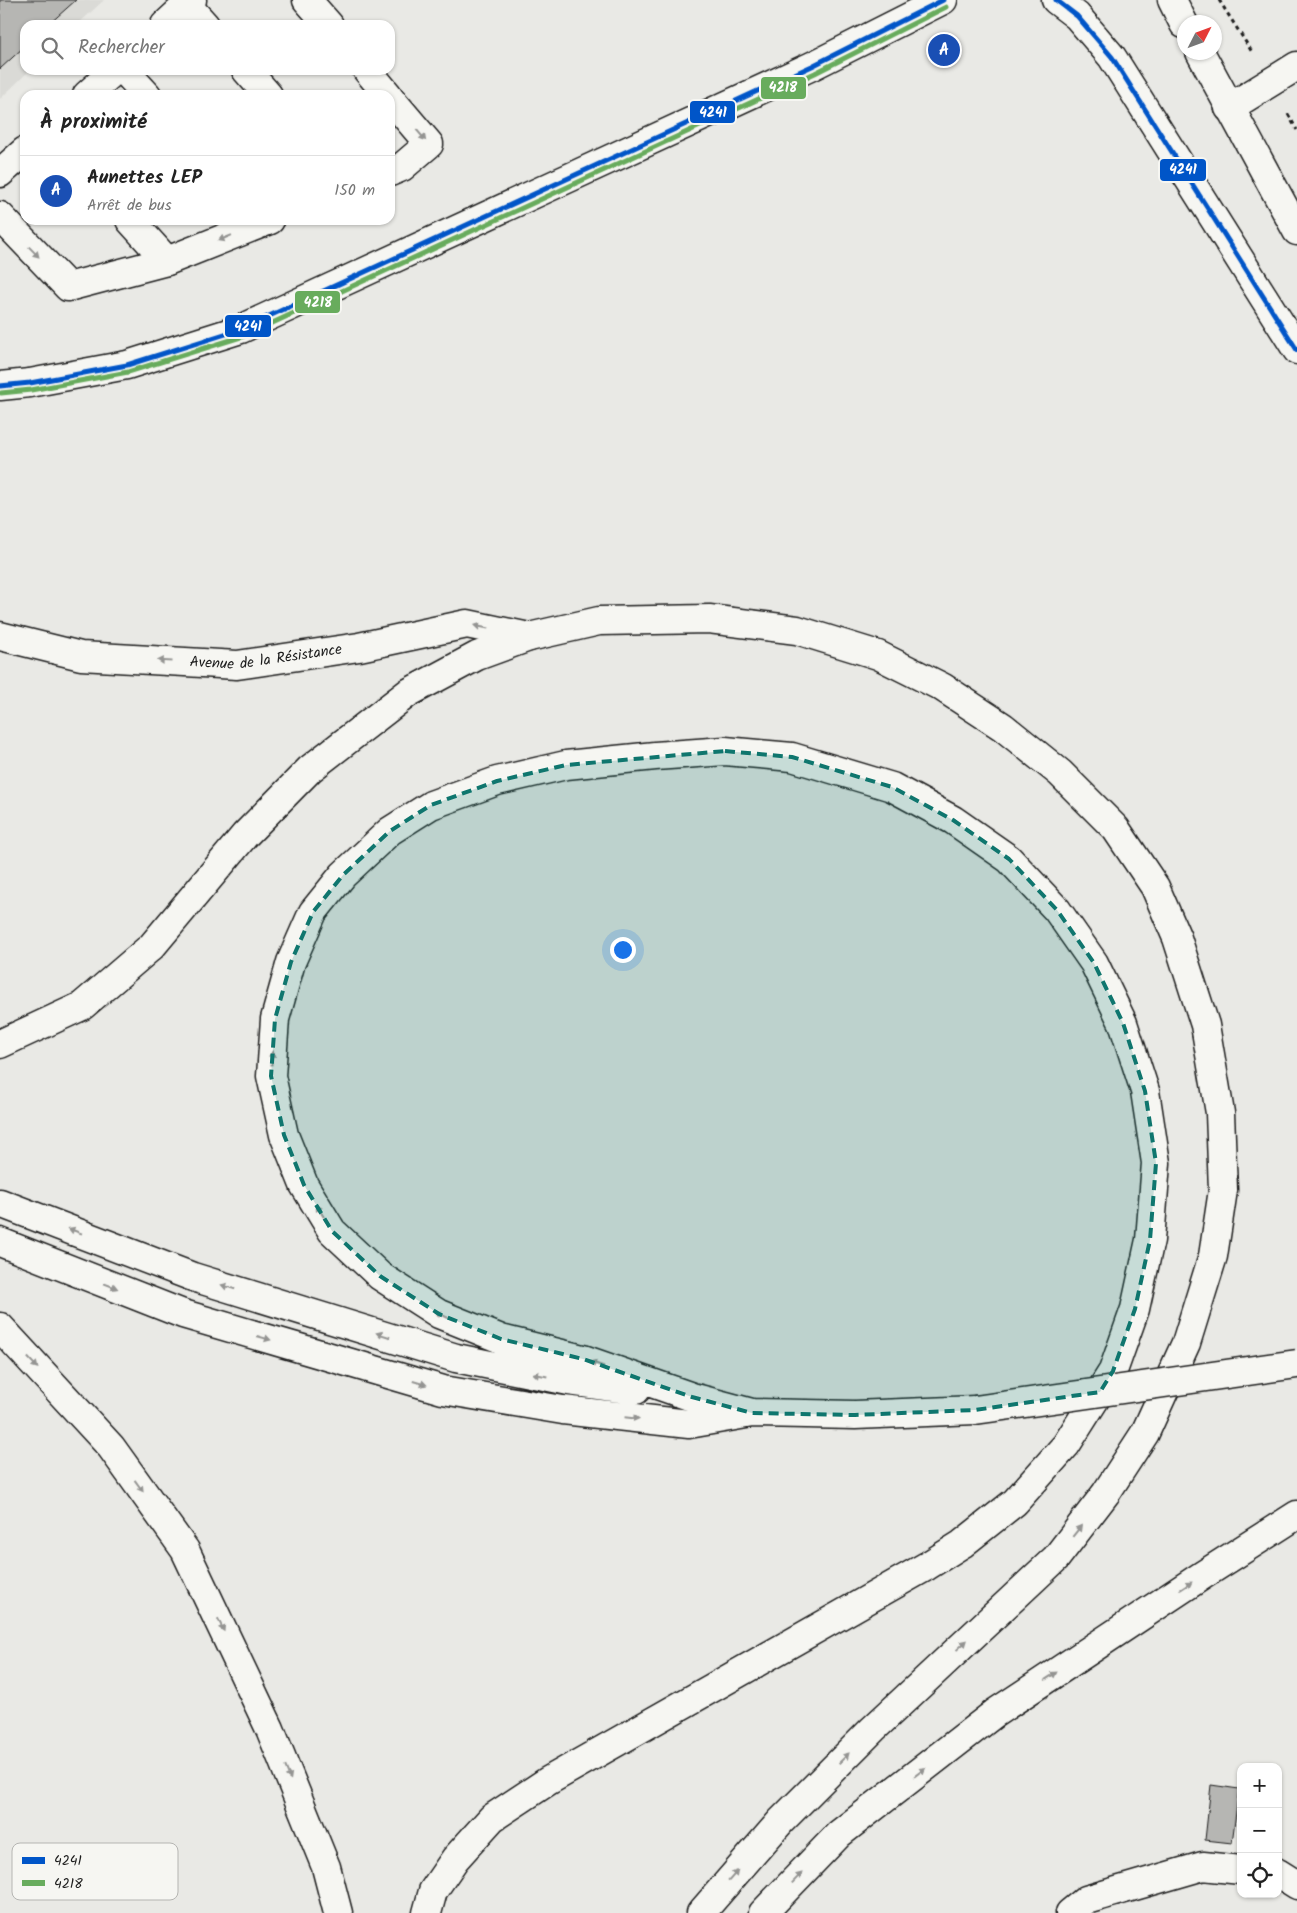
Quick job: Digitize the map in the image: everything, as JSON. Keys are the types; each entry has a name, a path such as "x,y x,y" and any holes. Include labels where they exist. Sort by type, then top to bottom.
{"main road":[{"path":"307,0 324,20"},
{"path":"0,386 30,383 127,365 240,329 812,66 943,0"},
{"path":"1056,0 1077,16 1112,57 1297,350"},
{"path":"1172,0 1180,15"},
{"path":"170,20 190,2 202,20"},
{"path":"1204,60 1297,231"},
{"path":"1229,108 1297,66"},
{"path":"93,90 109,75"},
{"path":"128,75 142,90"},
{"path":"250,75 264,90"},
{"path":"371,75 384,90"},
{"path":"395,103 429,144 402,167 395,170"},
{"path":"0,173 20,155"},
{"path":"0,216 68,287 167,261 254,225"},
{"path":"135,225 167,261"},
{"path":"0,1044 82,1006 152,946 245,835 310,769 408,693 477,656 529,637 599,621 709,619 797,630 878,655 942,687 1003,727 1060,773 1116,830 1154,887 1177,938 1205,1025 1220,1113 1224,1190 1213,1256 1182,1352 1145,1433 1106,1494 1056,1558 873,1729 781,1821 701,1913"},
{"name":"Avenue de la Résistance","path":"0,636 81,656 237,665 359,647 467,624 529,637"},
{"path":"427,1913 433,1891 450,1867 492,1818 548,1782 927,1566 962,1544 1016,1502 1066,1445 1112,1371 1135,1309 1150,1240 1156,1163 1145,1091 1123,1023 1094,963 1057,910 1010,859 954,820 892,787 792,756 725,751 566,765 497,781 431,805 390,831 342,875 313,912 291,962 275,1019 271,1076 284,1135 304,1185 332,1231 380,1276 439,1314 501,1339 583,1359 692,1397 752,1413"},
{"path":"0,1203 193,1276 456,1358 569,1381 692,1397"},
{"path":"0,1242 183,1314 443,1390 563,1410 688,1424 752,1413 855,1415 975,1410 1297,1364"},
{"path":"0,1327 111,1447 185,1550 270,1729 326,1867 338,1913"},
{"path":"763,1913 839,1834 995,1714 1203,1575 1297,1515"},
{"path":"1070,1913 1086,1900 1203,1866 1237,1870"},
{"path":"1282,1876 1297,1885"}],"highlighted area":[{"path":"725,751 792,757 892,787 953,820 1009,859 1057,910 1094,963 1123,1023 1145,1091 1156,1163 1150,1240 1135,1309 1113,1371 1100,1392 975,1410 855,1415 752,1413 692,1397 583,1359 501,1339 439,1314 380,1276 332,1231 304,1185 284,1135 271,1076 275,1019 291,962 313,912 343,875 390,831 431,805 497,781 566,765"}],"shaded area":[{"path":"0,0 104,0 82,20 20,20 20,75 25,75 0,99"}],"building":[{"path":"0,0 76,0 54,20 20,20 20,51 0,69"},
{"path":"1211,1785 1237,1789 1232,1843 1205,1840"}],"transit line":[{"name":"4241","path":"0,386 30,383 127,365 241,329 812,66 943,0"},
{"name":"4241","path":"1056,0 1077,16 1112,57 1297,350"},
{"name":"4218","path":"1,393 31,390 128,372 244,336 815,73 946,7"}],"place":[{"name":"Aunettes LEP","path":"944,50"}]}
